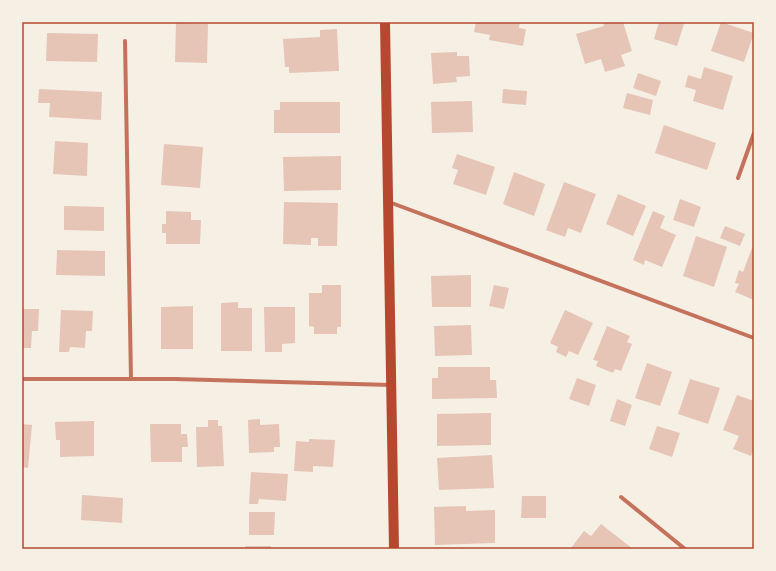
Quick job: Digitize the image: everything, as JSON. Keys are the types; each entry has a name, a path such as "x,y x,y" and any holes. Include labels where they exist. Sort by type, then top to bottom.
{"main road":[{"path":"385,22 394,549"}],"street":[{"path":"125,41 131,379"},
{"path":"738,178 754,133"},
{"path":"388,202 754,338"},
{"path":"22,379 175,379 392,385"},
{"path":"621,497 684,549"}],"building":[{"path":"476,22 520,22 519,28 526,29 523,46 489,40 490,35 474,32"},
{"path":"603,22 623,22 632,51 621,55 625,66 605,72 601,59 585,64 576,34 604,26"},
{"path":"659,22 677,22 684,24 677,46 654,39"},
{"path":"721,22 754,33 744,62 711,51"},
{"path":"176,23 208,24 207,63 175,62"},
{"path":"337,29 339,71 289,73 289,67 285,67 283,39 320,37 320,30"},
{"path":"47,33 98,34 97,62 46,61"},
{"path":"457,52 457,56 469,56 470,76 456,77 457,82 433,84 431,53"},
{"path":"704,67 733,76 723,110 693,101 696,90 685,87 688,75 701,79"},
{"path":"638,73 661,81 656,96 633,88"},
{"path":"39,89 102,92 101,120 49,117 50,103 38,103"},
{"path":"503,89 527,91 526,105 502,103"},
{"path":"627,93 653,100 650,115 623,108"},
{"path":"472,101 473,132 432,133 431,102"},
{"path":"280,102 340,102 340,133 274,133 274,110 280,110"},
{"path":"664,125 716,143 707,170 655,153"},
{"path":"55,141 88,143 87,176 53,174"},
{"path":"164,144 203,147 200,188 161,185"},
{"path":"457,154 495,167 486,195 453,184 458,170 452,168"},
{"path":"341,156 341,190 284,191 283,157"},
{"path":"514,172 545,184 534,216 503,204"},
{"path":"564,182 596,194 581,233 568,228 565,237 546,230"},
{"path":"618,194 646,206 633,236 606,224"},
{"path":"680,199 701,207 694,227 673,220"},
{"path":"284,202 338,203 337,246 318,246 318,238 311,238 311,245 283,244"},
{"path":"64,206 104,207 104,231 64,230"},
{"path":"166,211 191,212 191,220 201,220 200,244 166,244 166,233 162,233 162,224 166,224"},
{"path":"653,211 665,216 660,228 676,235 662,267 645,260 644,265 633,260"},
{"path":"725,226 745,234 740,246 720,238"},
{"path":"696,236 727,247 714,287 683,276"},
{"path":"752,248 754,249 754,300 735,292 739,284 735,283 739,270 743,272"},
{"path":"57,250 105,251 105,276 56,275"},
{"path":"471,275 471,307 432,307 431,276"},
{"path":"322,285 341,285 341,327 337,327 337,334 314,334 314,327 309,326 309,293 322,293"},
{"path":"494,285 509,288 504,309 489,306"},
{"path":"238,302 238,308 252,308 252,351 221,351 221,303"},
{"path":"193,306 193,349 161,349 161,307"},
{"path":"264,307 295,307 295,343 282,344 282,352 265,352"},
{"path":"22,309 39,309 38,331 32,331 31,348 22,348"},
{"path":"61,310 93,311 92,331 86,331 85,348 70,347 69,352 59,352"},
{"path":"565,310 593,323 578,355 569,351 566,357 556,352 558,347 550,343"},
{"path":"471,325 472,355 435,356 434,326"},
{"path":"607,326 630,336 627,342 632,344 621,371 615,369 613,373 596,366 598,361 593,360"},
{"path":"647,363 672,372 660,406 635,398"},
{"path":"438,367 490,367 490,380 496,380 497,398 432,399 432,378 438,378"},
{"path":"577,378 596,385 589,406 569,399"},
{"path":"690,379 720,388 708,424 678,414"},
{"path":"737,395 754,401 754,436 752,441 754,442 754,449 751,456 733,449 739,436 723,430"},
{"path":"617,399 632,405 625,426 610,421"},
{"path":"491,413 491,445 437,446 437,414"},
{"path":"260,419 260,425 279,424 280,447 274,447 274,452 249,453 248,420"},
{"path":"208,420 218,420 218,426 222,426 224,466 197,467 196,427 208,427"},
{"path":"94,421 94,456 60,457 60,440 56,440 55,422"},
{"path":"22,424 32,425 28,468 22,467"},
{"path":"150,424 181,424 181,434 187,434 188,447 182,447 182,462 151,462"},
{"path":"657,426 680,433 672,457 649,449"},
{"path":"309,439 335,440 333,467 313,466 313,472 294,471 296,441 309,442"},
{"path":"492,455 494,488 439,490 437,458"},
{"path":"251,472 288,474 286,501 259,499 258,504 249,504"},
{"path":"82,495 123,498 122,523 81,520"},
{"path":"522,496 546,496 546,518 521,518"},
{"path":"466,506 466,511 495,510 495,543 435,545 434,507"},
{"path":"249,512 275,512 274,535 249,535"},
{"path":"601,524 633,549 571,548 584,531 591,536"},
{"path":"245,546 271,546 271,549 245,549"}]}
